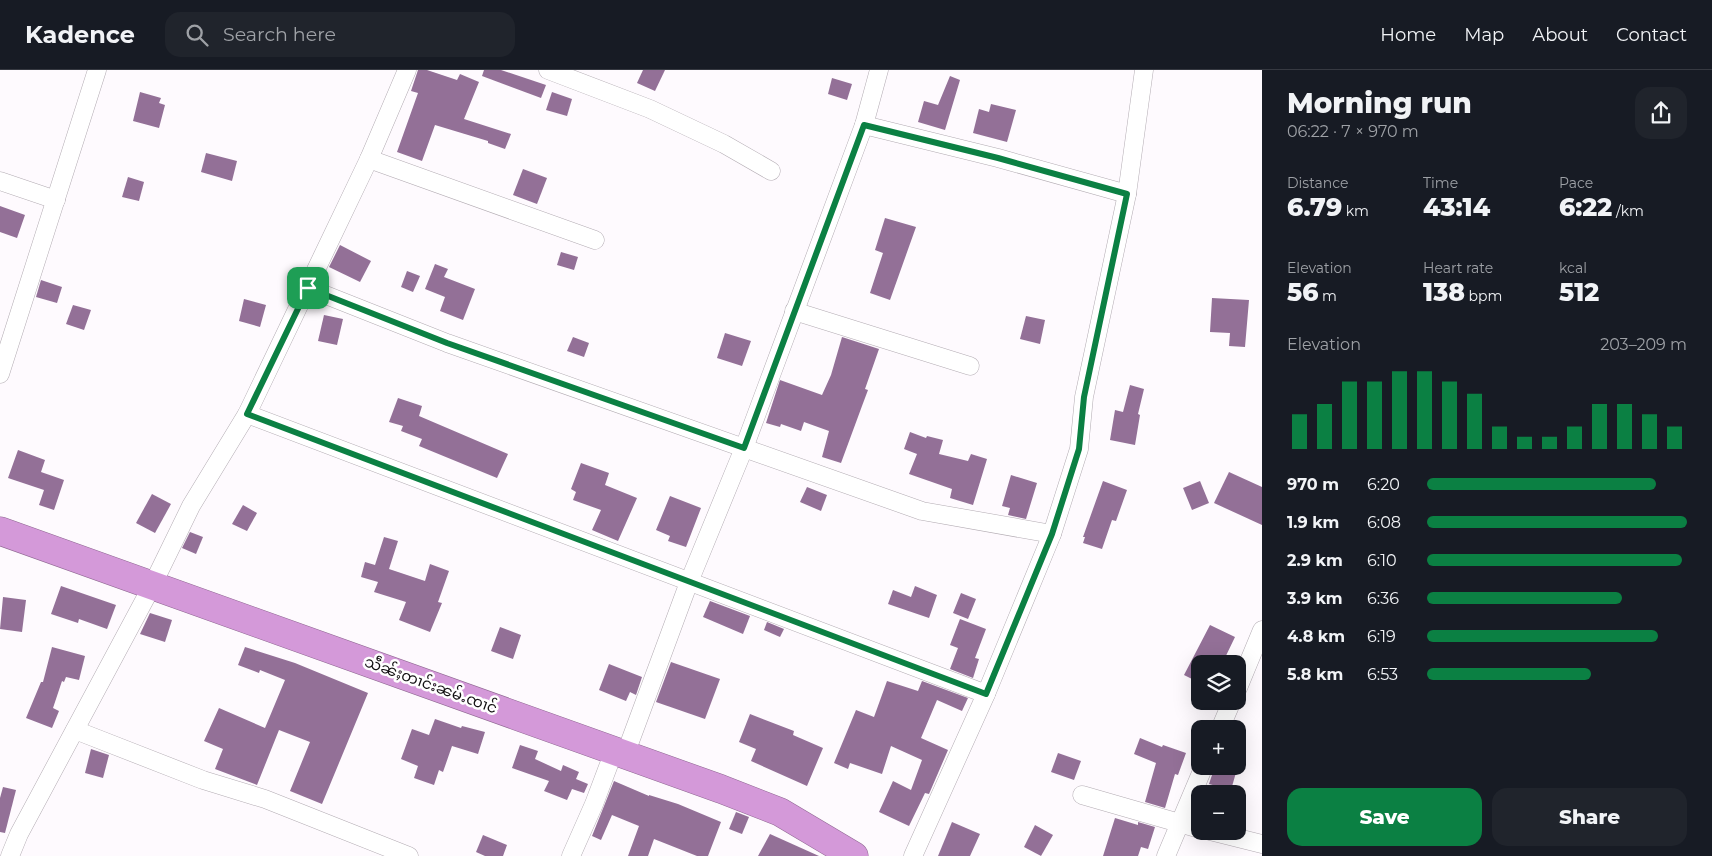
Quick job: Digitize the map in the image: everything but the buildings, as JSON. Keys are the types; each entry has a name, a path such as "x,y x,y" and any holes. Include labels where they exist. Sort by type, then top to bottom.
{"highway":[{"name":"သဵၼ်ႈတၢင်းၼမ်ႉၸၢင်","path":"0,532 780,812 854,856"}],"street":[{"path":"0,374 96,70"},
{"path":"10,856 152,586 191,506 247,414 369,159 407,70"},
{"path":"548,70 650,109 724,144 771,171"},
{"path":"571,856 594,804 620,753 744,448 864,125 879,70"},
{"path":"914,856 986,694 1052,534 1079,449 1084,397 1127,194 1144,70"},
{"path":"864,125 998,158 1127,194"},
{"path":"369,159 595,240"},
{"path":"0,181 56,200"},
{"path":"308,288 447,343 922,511 1052,534"},
{"path":"794,310 970,366"},
{"path":"247,414 986,694"},
{"path":"1246,669 1262,630"},
{"path":"75,730 204,780 264,799 409,856"},
{"path":"1166,856 1200,775"},
{"path":"1082,795 1191,827"},
{"path":"1246,840 1262,844"}],"route":[{"path":"864,125 998,158 1127,194 1084,397 1079,449 1052,534 986,694 247,414 308,288 447,343 744,448 864,125"}]}
